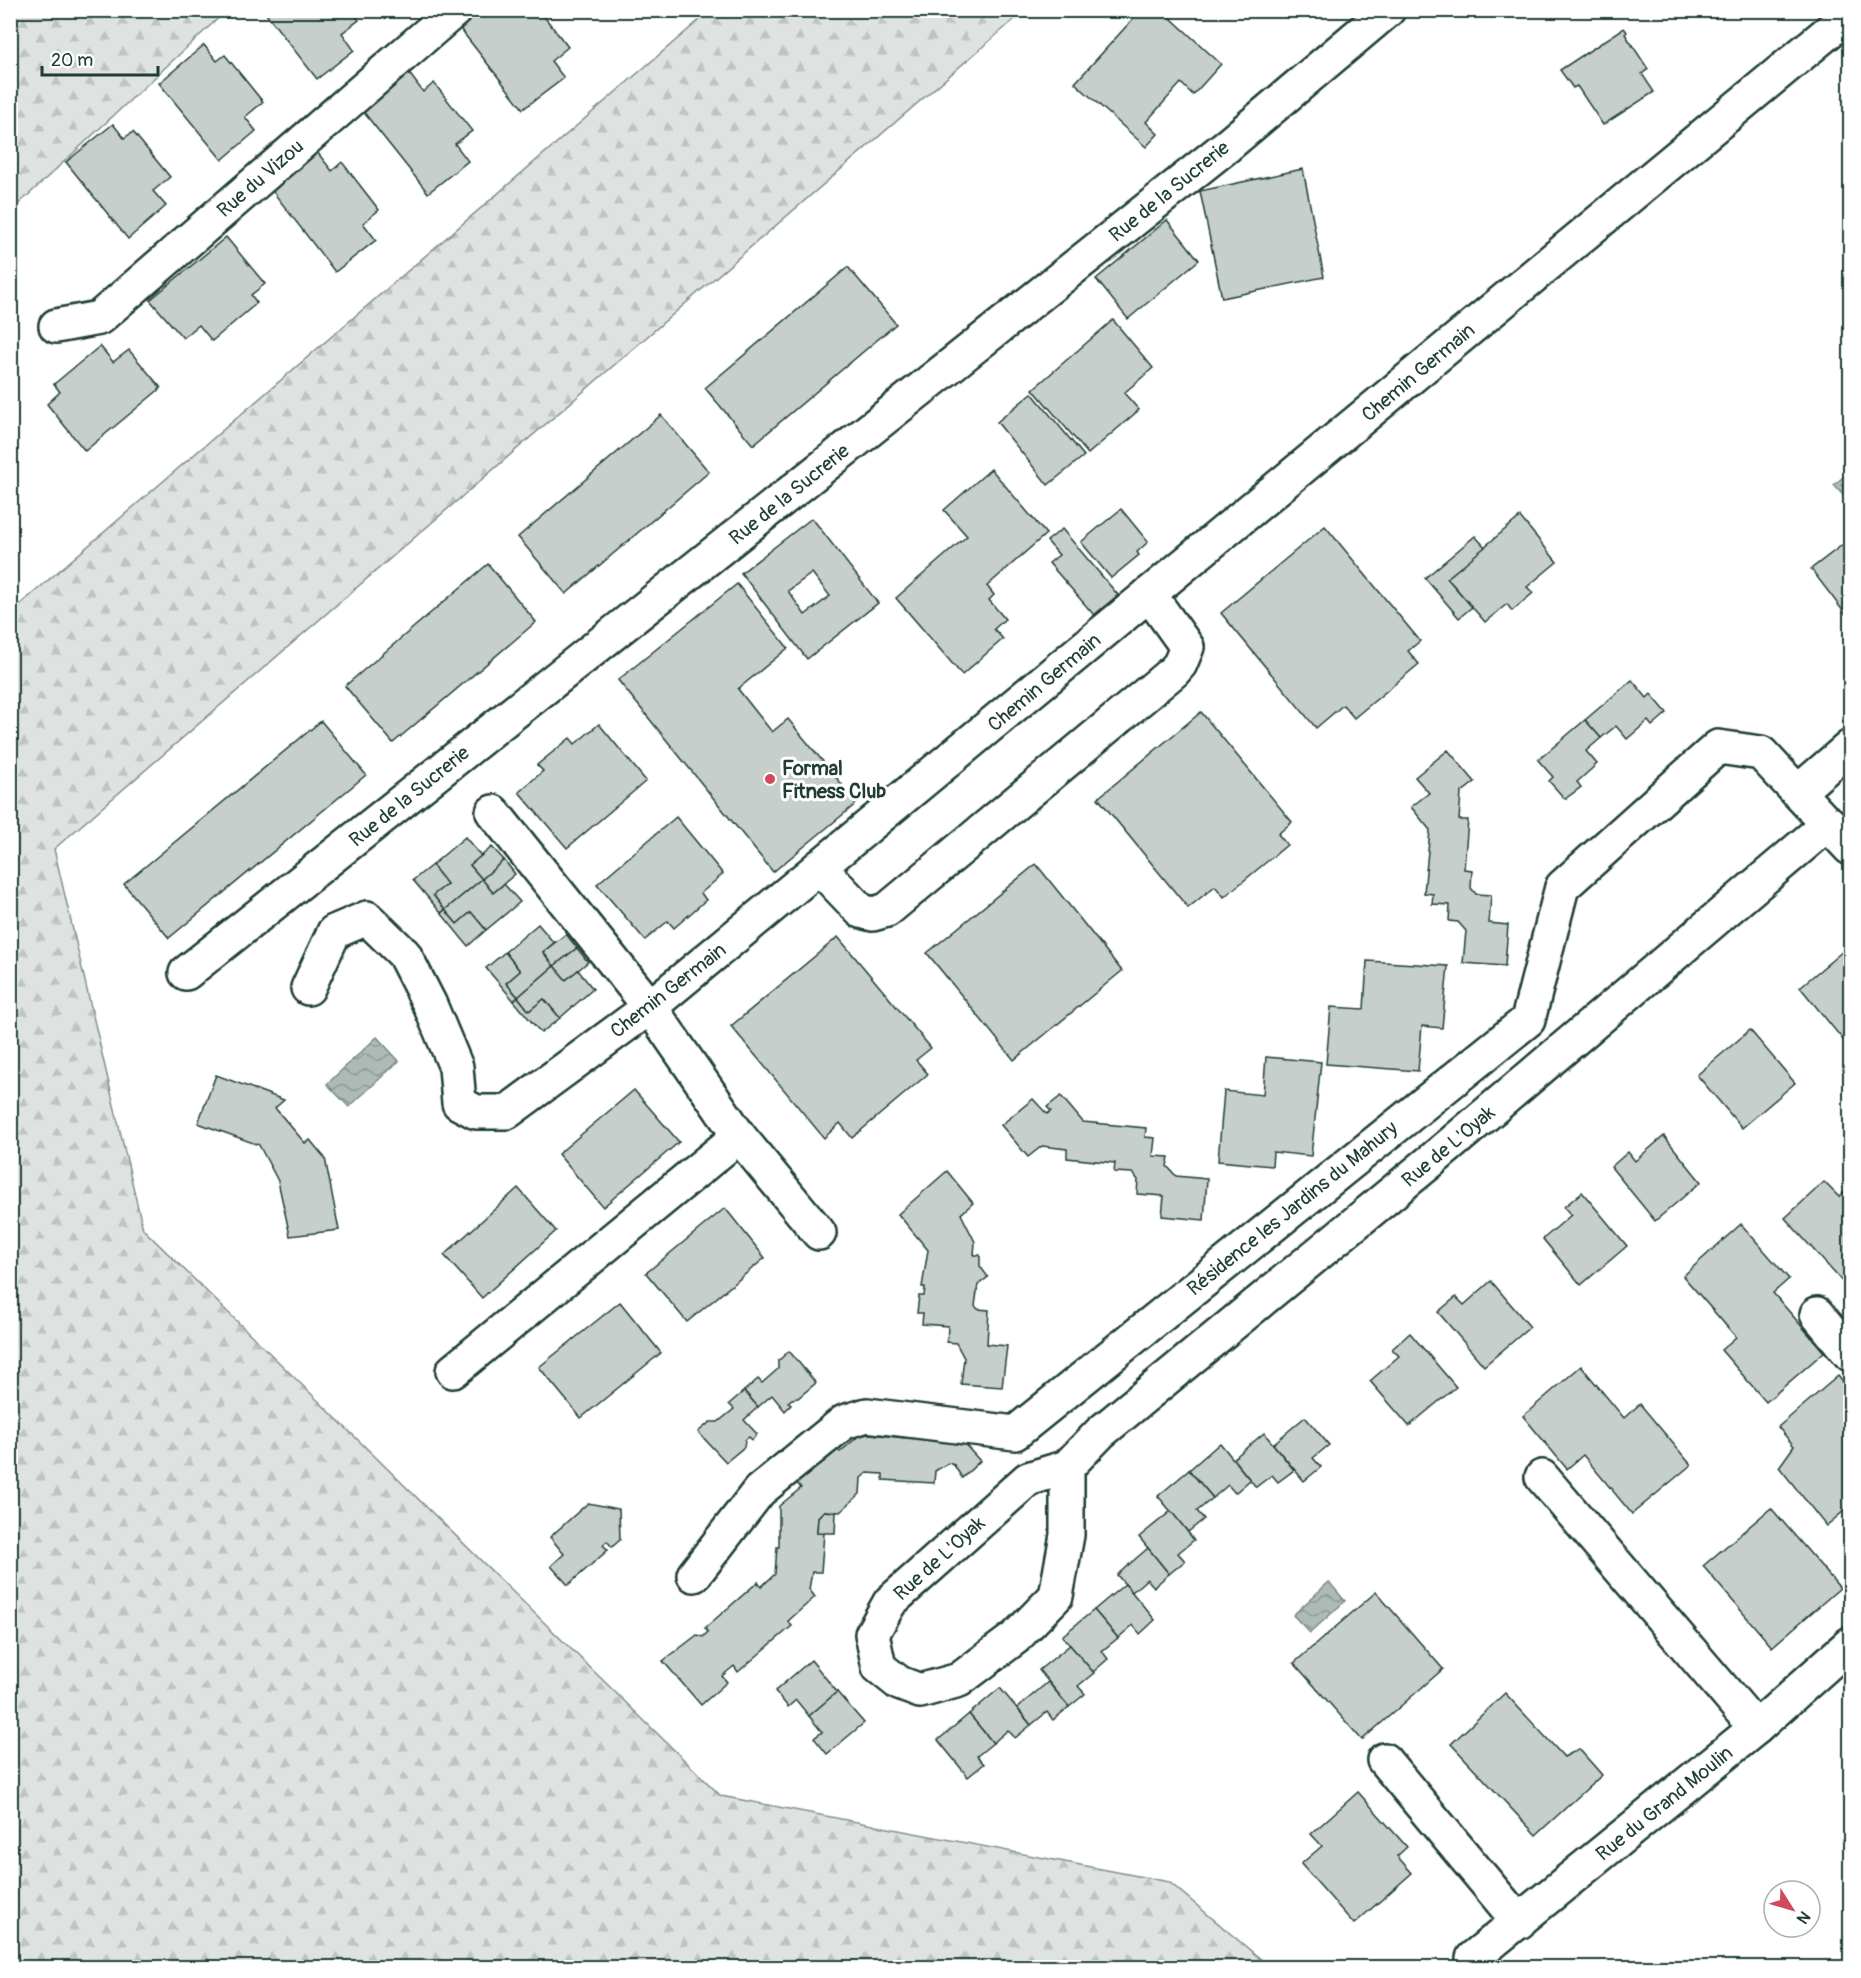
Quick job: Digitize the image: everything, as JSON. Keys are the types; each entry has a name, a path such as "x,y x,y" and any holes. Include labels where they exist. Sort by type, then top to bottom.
{"street":[{"name":"Rue du Vizou","path":"56,326 99,318 455,10"},
{"name":"Rue de la Sucrerie","path":"186,973 1227,145 1388,10"},
{"name":"Chemin Germain","path":"308,988 334,932 367,918 404,954 430,1005 456,1067 459,1102 476,1112 507,1112 650,1006 1851,14"},
{"path":"819,867 861,911 873,914 886,910 1180,664 1187,647 1149,594"},
{"name":"Résidence les Jardins du Mahury","path":"694,1575 759,1491 844,1422 867,1415 1015,1433 1528,1020 1562,887 1718,747 1761,753 1851,848"},
{"path":"1799,791 1851,747"},
{"path":"493,812 650,1006 739,1136 819,1233"},
{"name":"Rue de L'Oyak","path":"1067,1467 1067,1535 1056,1596 1016,1637 959,1680 920,1691 899,1683 879,1667 872,1634 890,1602 1028,1479 1067,1467 1101,1432 1431,1161 1829,824"},
{"path":"453,1371 739,1136"},
{"path":"1816,1314 1851,1354"},
{"path":"1542,1477 1756,1728"},
{"name":"Rue du Grand Moulin","path":"1473,1958 1756,1728 1851,1644"},
{"path":"1384,1760 1518,1922"}],"green space":[{"path":"11,10 226,10 226,11 11,211"},
{"path":"710,11 1024,11 54,849 143,1229 721,1796 1169,1882 1270,1967 11,1967 11,603 17,607"}],"water":[{"path":"1850,471 1850,499 1848,501 1834,485"},
{"path":"377,1037 399,1061 349,1107 327,1084"},
{"path":"1329,1582 1345,1601 1310,1633 1293,1615"}],"building":[{"path":"263,10 351,10 359,20 342,33 354,50 317,79"},
{"path":"478,10 539,10 568,47 551,61 564,78 523,109 458,26"},
{"path":"1141,10 1162,10 1221,64 1193,95 1181,83 1146,122 1158,134 1146,147 1075,83"},
{"path":"1257,10 1270,10 1263,17"},
{"path":"1624,28 1627,32 1625,34 1648,69 1642,74 1654,92 1603,125 1577,86 1573,88 1560,70"},
{"path":"204,45 217,61 225,55 263,102 245,117 256,131 222,160 159,83"},
{"path":"409,73 423,92 434,83 472,131 455,144 468,161 428,193 362,110"},
{"path":"113,124 124,138 133,132 170,177 153,191 166,206 128,239 66,162"},
{"path":"317,152 332,171 342,162 379,210 363,223 376,240 335,272 270,188"},
{"path":"1303,169 1324,277 1222,298 1200,191"},
{"path":"1167,220 1199,260 1128,319 1096,279"},
{"path":"226,237 265,284 251,295 257,303 212,341 199,325 183,338 150,300"},
{"path":"848,267 896,324 753,445 705,388"},
{"path":"1113,320 1153,368 1124,393 1139,410 1088,454 1033,389"},
{"path":"100,346 113,362 129,350 161,388 85,451 47,404 60,392 54,384"},
{"path":"1032,393 1084,456 1048,485 997,422"},
{"path":"10,402 14,402 15,462 10,462"},
{"path":"661,415 709,472 566,594 518,537"},
{"path":"991,469 1046,534 987,586 994,595 989,600 1005,619 994,629 1003,639 962,675 896,598 967,536 944,510"},
{"path":"1121,509 1148,542 1137,552 1139,555 1111,578 1081,542"},
{"path":"1520,517 1557,562 1527,587 1533,593 1512,611 1507,604 1485,622 1447,578"},
{"path":"812,518 878,603 807,659 741,573","holes":["812,573 830,596 805,615 788,591"]},
{"path":"1325,526 1420,641 1408,651 1419,664 1354,718 1343,705 1316,728 1221,613"},
{"path":"1062,529 1118,595 1094,615 1049,563 1059,555 1047,541"},
{"path":"1475,536 1485,547 1447,578 1472,607 1459,618 1425,578"},
{"path":"1850,539 1850,620 1811,569"},
{"path":"488,564 536,622 393,743 345,686"},
{"path":"737,584 788,648 738,689 772,732 788,719 857,803 773,872 618,680"},
{"path":"1632,680 1647,698 1651,694 1667,713 1652,726 1648,721 1627,739 1616,726 1601,738 1585,720"},
{"path":"1201,712 1292,822 1278,834 1287,845 1224,897 1215,886 1188,908 1098,798"},
{"path":"1585,720 1601,738 1586,751 1597,764 1577,782 1581,787 1565,799 1549,781 1553,777 1538,760"},
{"path":"321,721 366,775 169,938 124,884"},
{"path":"599,724 646,781 567,848 519,792 543,771 537,765 570,738 575,744"},
{"path":"1448,750 1475,782 1461,793 1459,820 1468,820 1464,869 1472,870 1471,888 1476,894 1491,895 1489,923 1508,925 1505,966 1463,963 1466,931 1458,922 1449,921 1450,905 1432,904 1433,894 1424,893 1430,830 1411,807 1429,793 1415,777"},
{"path":"676,817 723,874 701,893 706,900 674,928 668,921 645,940 597,884"},
{"path":"465,837 481,856 470,865 482,879 445,910 433,895 447,884 432,865"},
{"path":"492,847 504,860 482,879 470,865"},
{"path":"504,860 515,874 493,893 482,879"},
{"path":"1036,864 1122,971 1014,1060 927,953"},
{"path":"432,865 447,884 433,895 445,910 441,913 413,880"},
{"path":"482,879 493,893 504,884 520,902 486,930 471,912 457,924 445,910"},
{"path":"445,910 457,924 471,912 486,930 468,946 441,913"},
{"path":"538,924 554,943 543,952 554,966 518,997 506,983 520,971 505,952"},
{"path":"566,934 577,948 554,966 543,952"},
{"path":"838,937 931,1048 916,1060 928,1074 852,1138 840,1123 824,1138 731,1026"},
{"path":"1850,945 1850,1036 1844,1041 1800,987"},
{"path":"577,948 588,962 566,980 554,966"},
{"path":"505,952 520,971 506,983 518,997 514,1001 486,968"},
{"path":"1367,961 1448,966 1442,1028 1422,1026 1418,1071 1326,1064 1331,1007 1364,1009"},
{"path":"554,966 566,980 578,970 593,989 560,1018 544,999 529,1011 518,997"},
{"path":"518,997 529,1011 544,999 560,1018 541,1033 514,1001"},
{"path":"1750,1030 1795,1083 1742,1128 1697,1075"},
{"path":"1266,1057 1321,1062 1311,1156 1273,1152 1272,1166 1218,1161 1224,1091 1263,1095"},
{"path":"216,1075 284,1100 275,1108 305,1143 310,1140 325,1158 339,1230 290,1236 278,1181 259,1145 198,1123"},
{"path":"634,1090 679,1142 603,1207 558,1154"},
{"path":"1061,1096 1083,1122 1146,1128 1145,1137 1155,1138 1153,1156 1169,1157 1167,1166 1176,1176 1207,1179 1204,1220 1162,1216 1164,1196 1137,1194 1138,1180 1133,1173 1114,1172 1115,1163 1067,1158 1067,1149 1042,1146 1028,1157 1001,1125 1033,1099 1047,1114 1051,1111 1047,1107"},
{"path":"1664,1136 1701,1182 1655,1221 1611,1167 1628,1152 1635,1161"},
{"path":"947,1171 973,1203 961,1214 975,1242 974,1255 980,1255 980,1266 988,1277 978,1285 975,1306 978,1309 989,1310 987,1344 1007,1346 1002,1387 961,1384 964,1358 956,1343 947,1342 948,1326 922,1324 923,1313 917,1313 919,1296 924,1296 925,1287 922,1287 928,1250 898,1214"},
{"path":"1824,1182 1839,1197 1850,1187 1850,1284 1847,1287 1785,1218"},
{"path":"518,1188 556,1231 482,1298 444,1255"},
{"path":"1582,1192 1627,1246 1581,1285 1543,1239 1571,1215 1564,1207"},
{"path":"725,1208 765,1258 687,1322 646,1273"},
{"path":"1741,1224 1789,1279 1773,1293 1824,1352 1766,1402 1721,1350 1736,1337 1683,1276"},
{"path":"1491,1281 1530,1327 1484,1366 1438,1312 1456,1297 1464,1305"},
{"path":"620,1302 661,1353 581,1418 539,1367"},
{"path":"1410,1333 1456,1387 1409,1426 1370,1381 1399,1356 1392,1349"},
{"path":"789,1351 816,1383 798,1398 788,1402 791,1405 785,1411 772,1395 758,1407 744,1391 758,1379 762,1383 778,1369 778,1361"},
{"path":"1581,1366 1624,1418 1640,1404 1691,1465 1632,1514 1583,1455 1567,1469 1523,1416"},
{"path":"1838,1376 1850,1391 1850,1506 1826,1526 1779,1467 1794,1446 1778,1427"},
{"path":"744,1391 758,1407 744,1420 757,1434 752,1440 749,1437 745,1440 744,1447 726,1462 698,1432 710,1422 718,1422 734,1409 729,1404"},
{"path":"1305,1417 1329,1445 1313,1458 1321,1467 1304,1481 1273,1444"},
{"path":"862,1433 904,1438 904,1435 960,1439 980,1461 962,1478 954,1465 948,1463 935,1471 934,1483 883,1480 883,1474 867,1473 861,1478 860,1494 840,1512 824,1511 818,1517 817,1533 824,1533 821,1572 812,1572 809,1589 815,1597 788,1621 792,1626 738,1672 734,1666 722,1676 727,1682 701,1705 663,1661 697,1635 703,1637 708,1632 705,1628 758,1582 761,1587 775,1574 777,1547 779,1547 779,1506 801,1488 797,1483 836,1448 840,1452"},
{"path":"1264,1433 1294,1470 1278,1482 1272,1475 1256,1487 1233,1459"},
{"path":"1220,1443 1250,1480 1235,1493 1228,1485 1213,1498 1189,1470"},
{"path":"1189,1470 1213,1498 1197,1511 1204,1519 1188,1532 1158,1496"},
{"path":"588,1503 619,1509 620,1540 612,1547 607,1541 603,1545 608,1550 568,1585 551,1566 564,1554 550,1537"},
{"path":"1771,1508 1840,1588 1772,1647 1703,1566"},
{"path":"824,1511 836,1512 835,1533 817,1533 818,1517"},
{"path":"1171,1511 1194,1540 1178,1553 1185,1561 1169,1574 1139,1537"},
{"path":"1148,1548 1169,1574 1154,1587 1147,1579 1132,1592 1117,1575"},
{"path":"1125,1584 1155,1620 1140,1634 1133,1625 1118,1638 1094,1610"},
{"path":"1376,1592 1443,1669 1362,1740 1294,1663"},
{"path":"1094,1610 1118,1638 1102,1651 1108,1659 1093,1672 1062,1636"},
{"path":"1070,1645 1094,1673 1078,1686 1085,1694 1069,1707 1039,1670"},
{"path":"811,1660 837,1692 809,1716 796,1700 788,1707 775,1691"},
{"path":"1048,1682 1069,1707 1053,1720 1047,1712 1031,1725 1017,1708"},
{"path":"1000,1688 1031,1725 1015,1738 1008,1730 993,1743 969,1714"},
{"path":"837,1692 864,1723 827,1754 814,1738 822,1732 809,1716"},
{"path":"1505,1693 1564,1757 1579,1749 1602,1775 1536,1835 1451,1744"},
{"path":"969,1714 993,1743 977,1756 984,1764 968,1777 938,1740"},
{"path":"1358,1792 1407,1847 1397,1856 1412,1873 1354,1924 1301,1864 1322,1846 1311,1834"}],"place":[{"name":"Formal Fitness Club","path":"770,779"}]}
